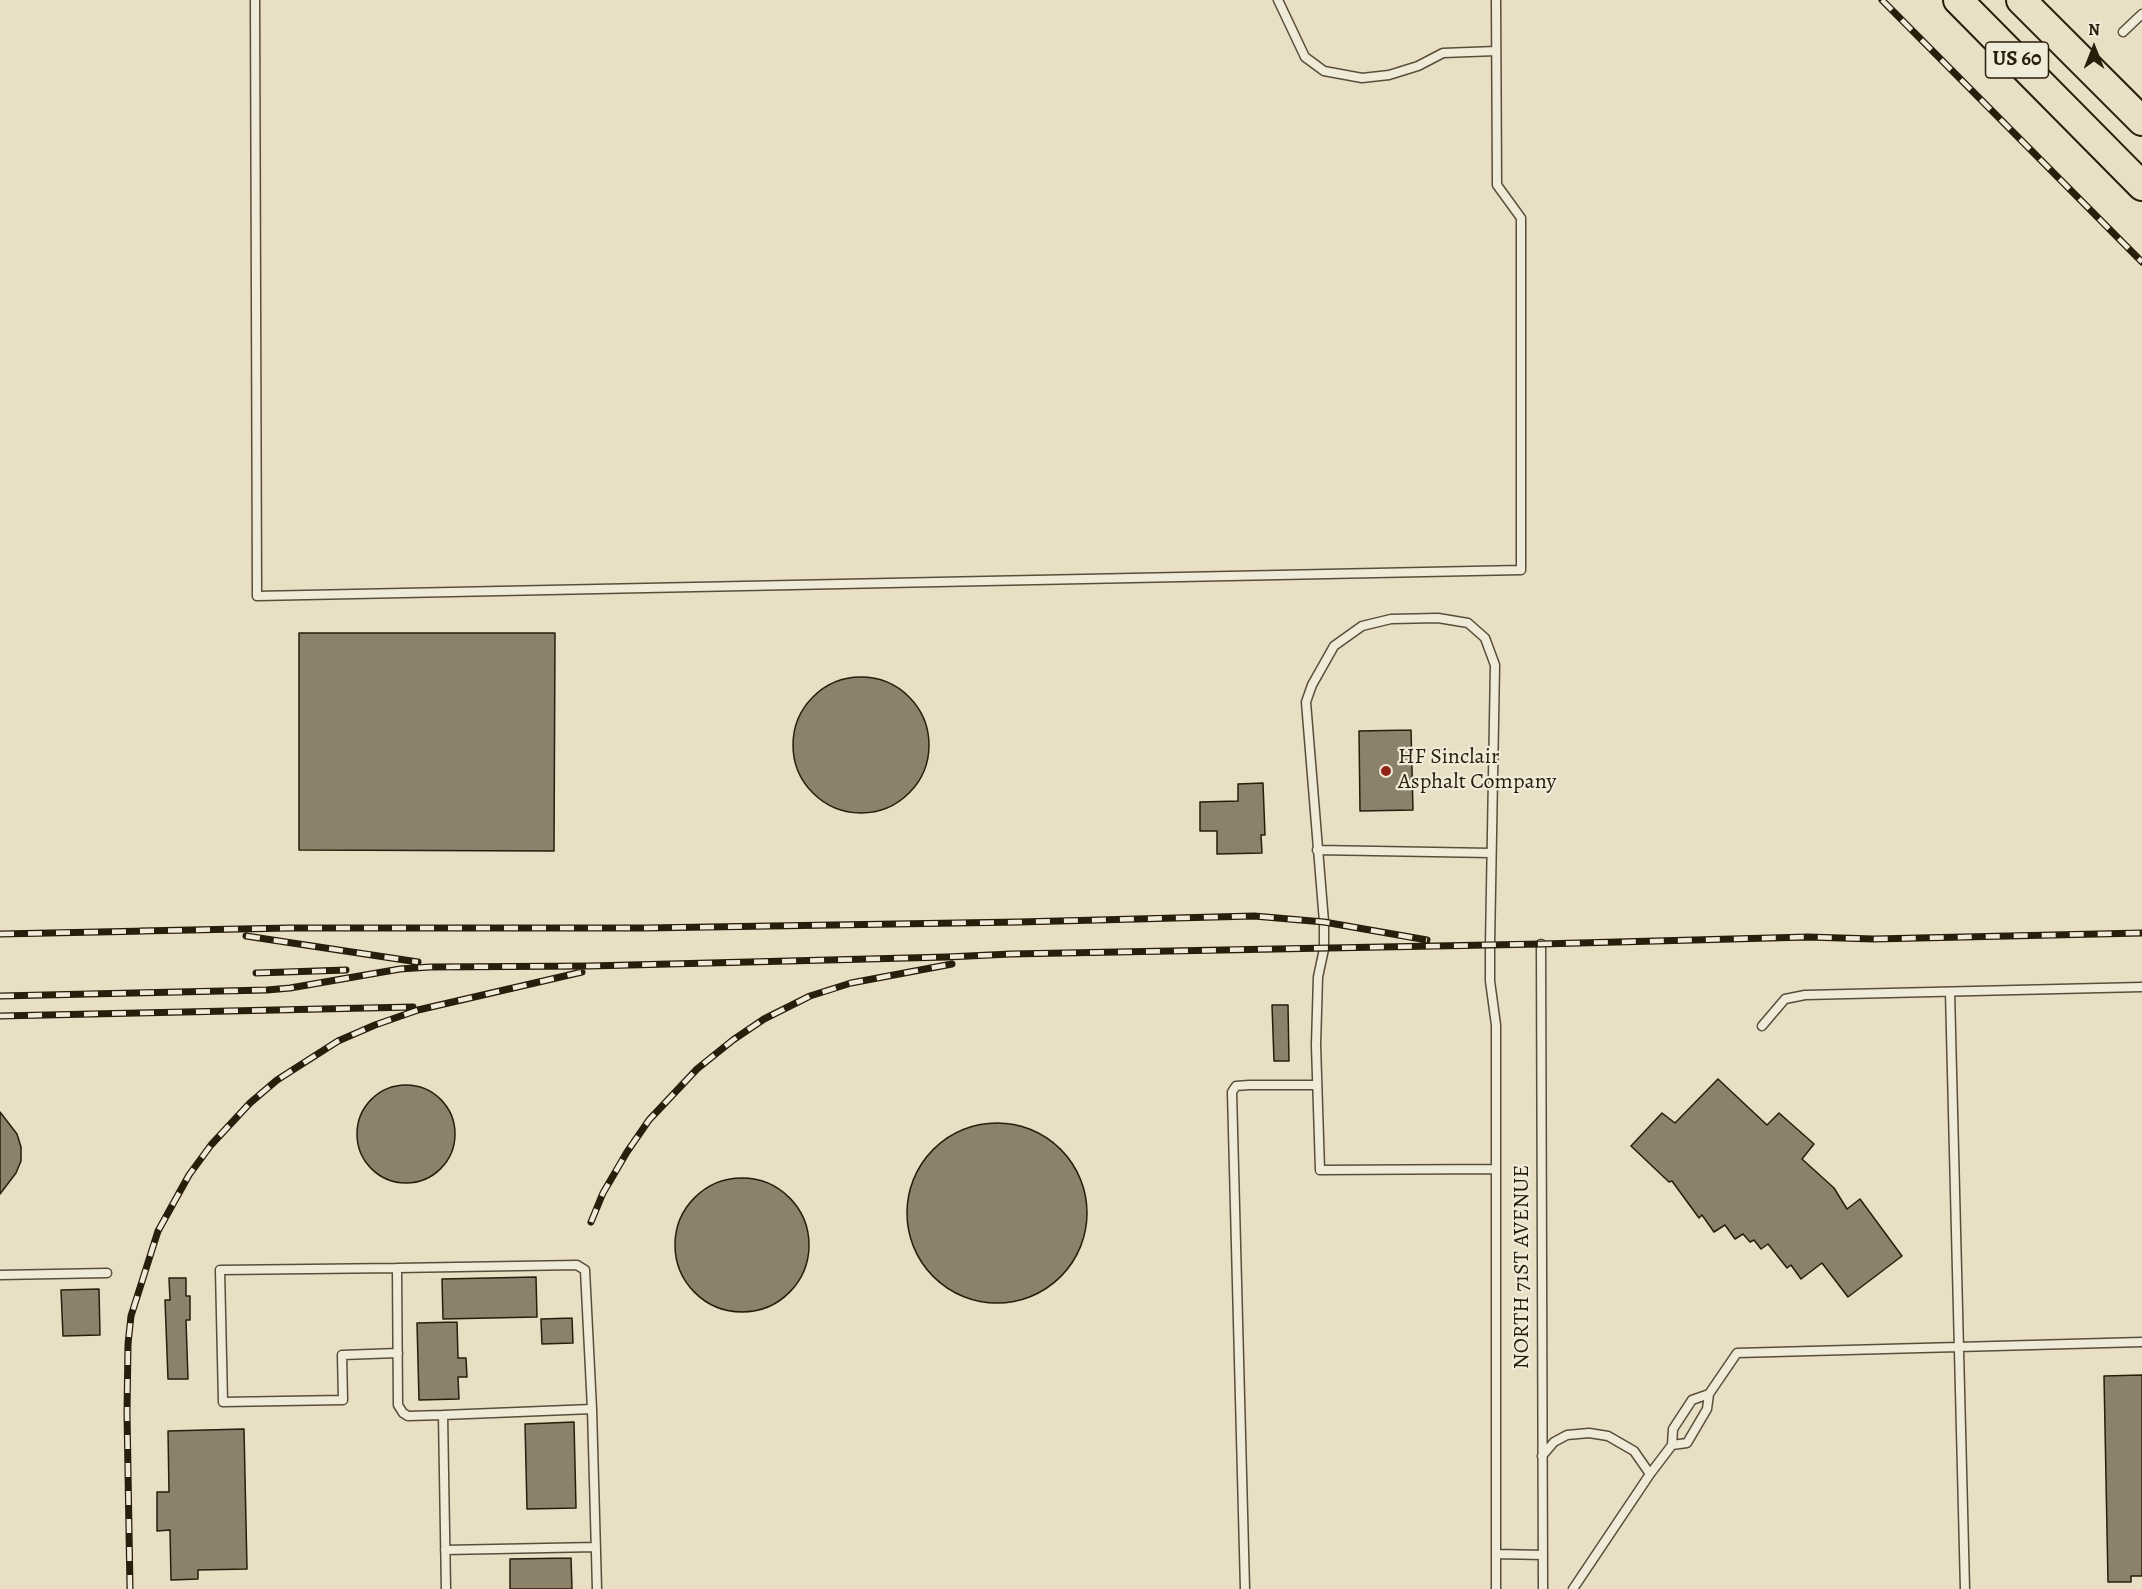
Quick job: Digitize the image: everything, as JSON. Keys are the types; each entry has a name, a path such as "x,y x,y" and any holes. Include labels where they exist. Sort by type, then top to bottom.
{"highway":[{"name":"US 60","path":"1958,0 2140,179"},
{"name":"US 60","path":"2021,0 2142,121"}],"lane":[{"path":"255,0 257,596 1521,570 1521,218 1497,185 1496,0"},
{"path":"1278,0 1305,57 1324,71 1362,78 1389,75 1418,66 1443,53 1496,51"},
{"path":"2123,32 2142,14"},
{"name":"NORTH 71ST AVENUE","path":"1496,1169 1320,1170 1317,977 1324,949 1324,922 1306,702 1312,685 1334,646 1362,626 1391,619 1438,618 1468,623 1485,638 1495,665 1490,981 1496,1025 1496,1169 1496,1589"},
{"path":"1317,850 1491,853"},
{"name":"NORTH 71ST AVENUE","path":"1541,944 1543,1589"},
{"path":"1762,1026 1785,999 1805,995 2142,987"},
{"path":"1950,992 1965,1589"},
{"path":"1245,1589 1232,1092 1236,1086 1317,1085"},
{"path":"398,1353 342,1355 343,1400 223,1402 220,1270 577,1265 585,1270 597,1589"},
{"path":"397,1268 398,1405 403,1413 408,1416 592,1409"},
{"path":"0,1275 107,1273"},
{"path":"1672,1445 1687,1443 1707,1409 1709,1394 1737,1353 2142,1342"},
{"path":"1573,1589 1672,1445 1673,1429 1692,1400 1709,1394"},
{"path":"443,1415 446,1589"},
{"path":"1542,1456 1554,1442 1567,1435 1589,1433 1608,1436 1634,1451 1650,1474"},
{"path":"445,1550 596,1546"},
{"path":"1496,1554 1543,1555"}],"building":[{"path":"299,633 555,633 554,851 299,850"},
{"path":"861,677 887,682 899,688 909,697 918,707 924,719 929,745 924,771 918,783 909,793 899,802 887,808 861,813 835,808 823,802 813,793 804,783 798,771 793,745 798,719 804,707 813,697 823,688 835,682"},
{"name":"HF Sinclair Asphalt Company","path":"1411,730 1413,810 1360,811 1359,731"},
{"path":"1263,783 1265,835 1261,835 1262,853 1217,854 1217,831 1200,831 1200,802 1238,801 1238,784"},
{"path":"1272,1005 1288,1005 1289,1061 1274,1061"},
{"path":"1718,1079 1767,1125 1779,1113 1814,1144 1802,1159 1834,1188 1847,1209 1860,1199 1902,1256 1848,1297 1822,1263 1801,1279 1791,1265 1787,1268 1768,1244 1761,1249 1754,1240 1750,1242 1743,1234 1735,1239 1725,1225 1714,1232 1702,1215 1699,1218 1672,1181 1669,1182 1631,1146 1662,1113 1675,1123"},
{"path":"406,1085 425,1089 441,1099 451,1115 455,1134 451,1153 441,1169 425,1179 406,1183 387,1179 371,1169 361,1153 357,1134 361,1115 371,1099 387,1089"},
{"path":"0,1112 17,1134 21,1147 21,1161 16,1173 0,1194"},
{"path":"997,1123 1031,1130 1047,1138 1060,1150 1072,1163 1080,1179 1087,1213 1080,1247 1072,1263 1060,1276 1047,1288 1031,1296 997,1303 963,1296 947,1288 934,1276 922,1263 914,1247 907,1213 914,1179 922,1163 934,1150 947,1138 963,1130"},
{"path":"742,1178 768,1183 789,1198 804,1219 809,1245 804,1271 789,1292 768,1307 742,1312 716,1307 695,1292 680,1271 675,1245 680,1219 695,1198 716,1183"},
{"path":"536,1277 537,1317 443,1319 442,1279"},
{"path":"169,1278 186,1278 186,1296 190,1296 190,1320 186,1320 188,1379 168,1379 165,1300 170,1300"},
{"path":"99,1289 100,1335 63,1336 61,1290"},
{"path":"572,1318 573,1343 542,1344 541,1319"},
{"path":"457,1322 458,1358 466,1358 467,1377 458,1377 459,1399 419,1400 417,1323"},
{"path":"2142,1375 2142,1576 2131,1576 2131,1582 2108,1582 2104,1376"},
{"path":"574,1422 576,1508 527,1509 525,1424"},
{"path":"244,1429 247,1569 198,1570 198,1579 171,1580 170,1530 157,1531 157,1492 169,1492 168,1431"},
{"path":"571,1558 572,1589 510,1589 510,1559"}],"railway":[{"path":"1882,0 2142,262"},
{"path":"140,931 290,928 646,928 1254,916 1324,922 1427,940"},
{"path":"0,934 147,931"},
{"path":"0,996 267,990 400,969 430,967 590,966 1011,954 1808,937 1874,939 2142,933"},
{"path":"246,936 418,962"},
{"path":"591,1222 603,1193 649,1120 697,1069 733,1040 764,1019 810,996 851,983 952,964"},
{"path":"256,973 346,970"},
{"path":"130,1589 127,1413 128,1344 131,1316 158,1231 189,1175 211,1145 250,1103 277,1080 338,1041 418,1010 582,972"},
{"path":"0,1016 413,1007"}],"place":[{"name":"HF Sinclair Asphalt Company","path":"1386,771"}]}
